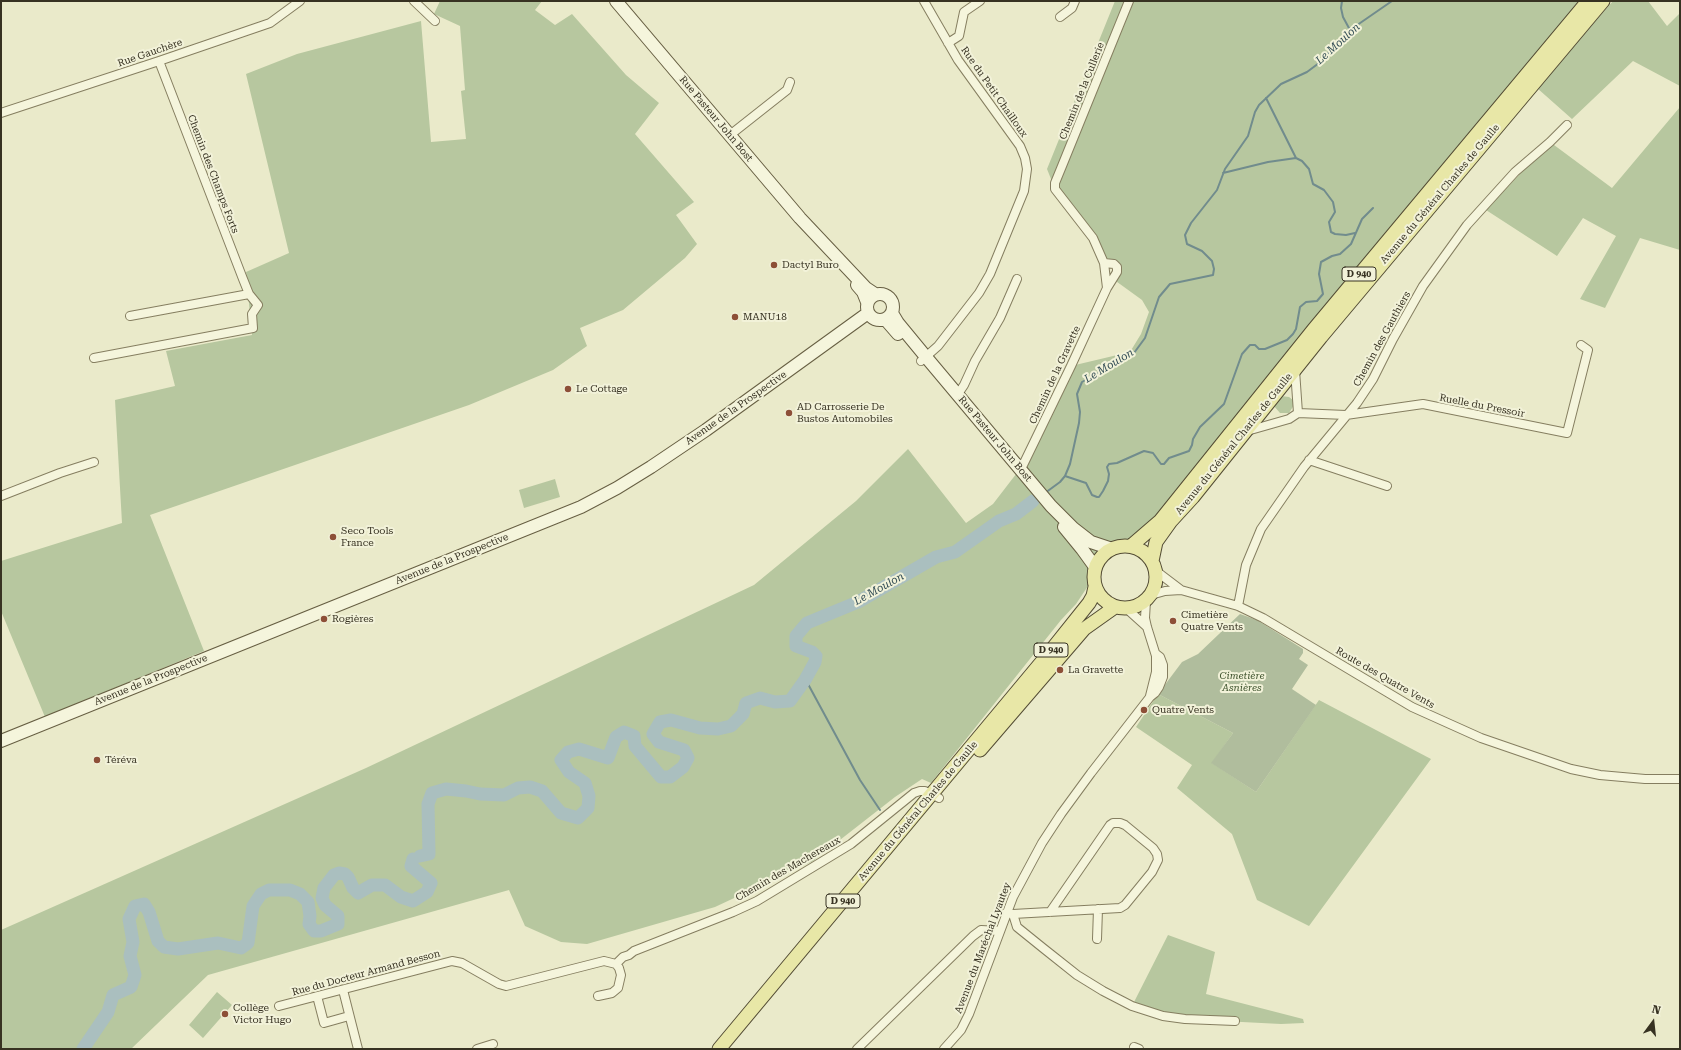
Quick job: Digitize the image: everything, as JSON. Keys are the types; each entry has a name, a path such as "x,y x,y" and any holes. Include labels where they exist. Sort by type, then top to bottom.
{"main road":[{"name":"Rue Pasteur John Bost","path":"616,1 817,236 836,262 863,292 870,303"},
{"name":"Avenue du Général Charles de Gaulle","path":"1131,546 1164,516 1314,329 1588,1"},
{"name":"Avenue du Général Charles de Gaulle","path":"719,1049 936,796 1084,629 1121,608 1134,608 1149,598 1157,580 1154,566 1156,542 1171,521 1193,497 1321,337 1603,1"},
{"path":"884,294 891,300 893,308 888,316 874,319 870,303 884,294"},
{"name":"Avenue de la Prospective","path":"1,741 581,507 617,488 706,430 870,303"},
{"name":"Rue Pasteur John Bost","path":"888,316 1049,508 1096,567"},
{"name":"Rue Pasteur John Bost","path":"923,359 958,394 1020,470 1033,489"},
{"name":"Rue Pasteur John Bost","path":"1049,508 1091,542 1112,549"},
{"path":"1096,567 1102,556 1112,549 1121,546 1131,546 1147,554 1154,566"},
{"name":"Avenue du Général Charles de Gaulle","path":"728,1049 936,796 1089,603 1093,596 1095,587 1094,575 1096,567"},
{"path":"1095,587 1103,600 1121,608"}],"street":[{"name":"Rue Gauchère","path":"1,113 270,23 300,1"},
{"path":"414,1 434,20"},
{"name":"Rue du Petit Chailloux","path":"923,359 938,346 961,317 990,274 1024,191 1026,179 1025,158 1020,146 958,60 924,1"},
{"path":"948,43 959,36 964,12 980,1"},
{"path":"1060,17 1072,8 1075,1"},
{"name":"Chemin de la Cullerie","path":"1055,189 1062,166 1129,1"},
{"name":"Chemin des Champs Forts","path":"94,358 249,330 253,328 252,314 258,305 249,294 159,61"},
{"path":"730,135 787,90 790,82"},
{"name":"Chemin des Gauthiers","path":"1238,606 1246,565 1261,529 1309,460 1356,403 1373,379 1392,339 1422,286 1467,225 1515,172 1550,142 1567,125"},
{"name":"Chemin de la Gravette","path":"1055,189 1093,238 1104,263 1107,288"},
{"name":"Chemin de la Gravette","path":"1020,470 1068,373 1107,288 1117,272 1117,267 1114,264 1104,263"},
{"path":"958,394 1000,318 1017,279"},
{"path":"130,316 249,294"},
{"name":"Ruelle du Pressoir","path":"1298,413 1346,415 1423,404 1567,433 1588,350 1581,345"},
{"path":"1246,431 1289,419 1298,413 1296,370"},
{"path":"1309,460 1387,486"},
{"path":"1,496 60,473 94,462"},
{"path":"1154,566 1181,590"},
{"path":"1149,598 1165,591 1181,590"},
{"name":"Route des Quatre Vents","path":"1181,590 1238,606 1263,618 1412,707 1481,738 1571,769 1600,775 1645,779 1680,779"},
{"name":"Avenue du Maréchal Lyautey","path":"944,1049 961,1030 969,1014 1000,931 1010,913 1020,882 1061,814 1159,687 1165,671 1161,671 1145,618 1149,598"},
{"name":"Avenue du Maréchal Lyautey","path":"1121,608 1147,627"},
{"name":"Avenue du Maréchal Lyautey","path":"1150,697 1156,672 1156,654"},
{"name":"Chemin des Machereaux","path":"616,964 623,957 634,951 757,901 851,844 914,793 920,791 936,796"},
{"path":"1050,912 1110,825 1113,823 1120,823 1153,848 1157,854 1158,860 1152,872 1126,905 1120,908 1050,912 1010,913 1017,927 1066,966 1103,991 1132,1006 1163,1016 1185,1019 1234,1021"},
{"path":"1097,939 1098,909"},
{"path":"857,1049 973,936 981,930 1000,931"},
{"name":"Rue du Docteur Armand Besson","path":"279,1006 452,961 462,963 499,984 506,986 604,961 616,964"},
{"path":"598,996 612,993 618,988 621,975 620,968 616,964"},
{"path":"343,990 358,1049"},
{"path":"317,996 324,1023 349,1016"},
{"path":"477,1049 494,1044"}],"green space":[{"path":"440,1 542,1 535,10 555,25 572,14 626,75 659,103 635,134 694,202 676,215 697,244 685,258 623,310 580,328 587,346 553,370 469,405 150,515 204,651 45,717 1,611 1,561 122,523 115,400 175,386 166,351 252,335 246,272 289,253 246,74 297,54 421,21 431,142 466,139 461,91 465,90 460,26 434,14"},
{"path":"1115,1 1588,1 1131,546 1118,545 1105,553 1099,559 1094,575 1087,577 1088,586 1076,604 1061,620 931,783 922,779 895,797 813,861 715,907 587,944 561,942 525,926 509,890 208,975 131,1049 1,1049 1,930 366,768 754,585 856,501 908,449 966,523 993,504 1023,465 1071,366 1130,352 1141,334 1149,312 1142,300 1113,279 1117,272 1102,257 1055,189 1047,169"},
{"path":"1613,1 1648,1 1667,26 1680,13 1680,86 1633,61 1572,119 1537,88"},
{"path":"1680,107 1680,250 1640,238 1605,308 1580,299 1616,236 1583,218 1557,256 1486,210 1550,142 1612,188"},
{"path":"1281,396 1289,397 1293,400 1294,405 1289,413 1280,413 1274,406"},
{"path":"555,479 560,497 524,508 519,490"},
{"name":"Cimetière Asnières","path":"1240,614 1257,620 1303,649 1303,653 1299,659 1308,665 1292,689 1316,705 1256,792 1211,763 1233,733 1158,694 1182,662 1198,654"},
{"path":"1158,694 1233,733 1212,763 1256,792 1319,700 1431,759 1309,926 1257,900 1232,834 1177,788 1192,765 1136,727"},
{"path":"1168,935 1215,952 1206,994 1303,1019 1304,1023 1281,1024 1203,1020 1132,1006"},
{"path":"217,992 232,1005 203,1038 189,1025"}],"waterway":[{"path":"1342,1 1341,8 1343,17 1350,30"},
{"name":"Le Moulon","path":"1045,493 1060,482 1065,476 1070,464 1079,423 1080,412 1077,394 1082,382 1134,353 1145,338 1159,297 1170,284 1213,275 1214,269 1212,261 1202,251 1187,244 1185,235 1191,223 1217,190 1225,169 1248,136 1255,112 1259,105 1281,84 1307,72 1319,63 1350,30 1392,1"},
{"path":"1266,98 1296,158"},
{"path":"1223,173 1268,162 1296,158 1302,161 1309,169 1313,184 1324,190 1333,202 1335,212 1329,222 1331,232 1346,235 1355,233"},
{"path":"1065,476 1086,483 1092,495 1099,497 1108,481 1109,474 1107,467 1109,464 1117,463 1144,451 1153,453 1161,464 1164,464 1169,458 1189,451 1193,439 1200,427 1224,404 1242,354 1250,345 1255,345 1259,349 1265,349 1287,340 1293,334 1296,329 1300,307 1306,302 1317,301 1323,294 1319,274 1321,262 1332,256 1340,254 1351,244 1362,219 1373,208"},
{"name":"Le Moulon","path":"1033,501 1038,498"},
{"name":"Le Moulon","path":"420,856 429,854 428,804 432,793 446,789 480,794 504,795 518,788 530,787 542,791 561,813 578,818 588,808 589,796 585,783 569,772 561,760 568,752 579,749 608,758 616,737 624,732 634,736 635,746 661,777 670,777 683,767 688,758 684,750 659,742 653,734 660,722 671,720 700,728 718,729 731,726 743,714 746,703 760,698 775,702 790,701 805,680 815,662 816,656 812,652 796,646 796,636 807,623 858,602 936,557 955,552 999,521 1016,514 1033,501"},
{"path":"805,680 860,780 880,810"},
{"name":"Le Moulon","path":"83,1049 108,1012 113,995 131,987 135,975 130,956 133,942 129,919 135,906 144,904 149,912 158,941 164,947 178,949 218,943 241,948 248,943 253,906 261,894 269,890 290,890 300,894 308,902 310,916 309,924 314,931 321,931 338,924 338,916 325,905 322,898 324,888 334,875 339,873 345,874 353,888 358,893 372,885 385,885 401,897 413,901 427,892 431,883 411,866 413,859"}],"place":[{"name":"Dactyl Buro","path":"774,265"},
{"name":"MANU18","path":"735,317"},
{"name":"Le Cottage","path":"568,389"},
{"name":"AD Carrosserie De Bustos Automobiles","path":"789,413"},
{"name":"Seco Tools France","path":"333,537"},
{"name":"Rogières","path":"324,619"},
{"name":"Cimetière Quatre Vents","path":"1173,621"},
{"name":"La Gravette","path":"1060,670"},
{"name":"Quatre Vents","path":"1144,710"},
{"name":"Téréva","path":"97,760"},
{"name":"Collège Victor Hugo","path":"225,1014"}]}
